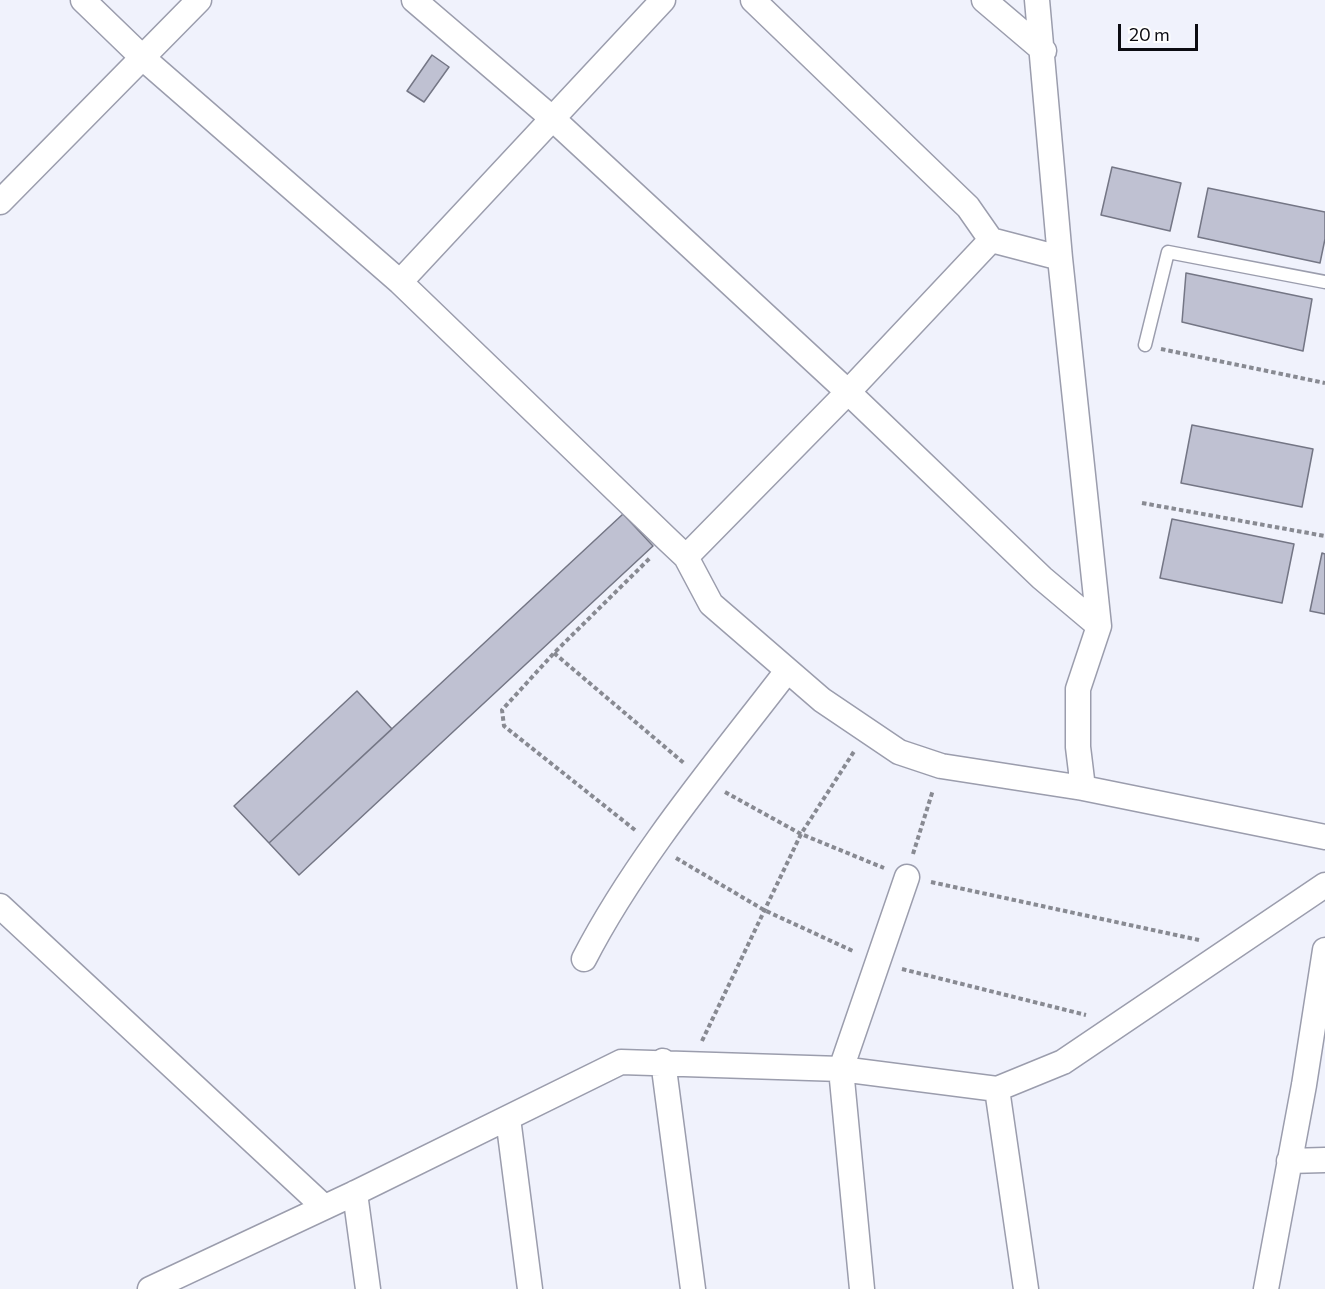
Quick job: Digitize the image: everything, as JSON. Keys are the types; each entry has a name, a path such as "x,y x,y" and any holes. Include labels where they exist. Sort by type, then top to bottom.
{"street":[{"path":"83,0 144,59 400,282 686,557 711,604 787,671 866,732 899,752 941,766 1083,788 1325,837"},
{"path":"0,202 144,59 199,0"},
{"path":"414,0 553,119 848,392 1042,579 1099,626"},
{"path":"400,282 663,0"},
{"path":"753,0 968,207 991,240 1060,258"},
{"path":"984,0 1044,51"},
{"path":"1038,0 1060,258 1099,626 1078,689 1078,747 1083,788"},
{"path":"686,557 848,392 991,240"},
{"path":"584,959 603,923 656,847 787,671"},
{"path":"862,1289 841,1069 907,877"},
{"path":"150,1289 184,1281 323,1206 355,1193 621,1062 663,1061 841,1069 997,1089 1063,1062 1325,885"},
{"path":"0,906 323,1206"},
{"path":"1266,1289 1325,950"},
{"path":"663,1061 693,1289"},
{"path":"997,1089 1026,1289"},
{"path":"508,1118 530,1289"},
{"path":"1289,1161 1325,1160"},
{"path":"355,1193 368,1289"}],"lane":[{"path":"1145,345 1168,252 1325,282"}],"path":[{"path":"1145,345 1325,383"},
{"path":"1142,503 1325,536"},
{"path":"668,540 554,653 502,710 504,726 656,847 764,910 878,963 1122,1024"},
{"path":"554,653 704,781 801,834 907,877 1235,947"},
{"path":"692,1062 801,834 866,732"},
{"path":"907,877 941,766"}],"building":[{"path":"432,55 449,67 424,102 407,91"},
{"path":"1112,167 1181,183 1170,231 1101,215"},
{"path":"1208,188 1325,212 1325,239 1320,263 1198,237"},
{"path":"1186,273 1312,299 1303,351 1182,322"},
{"path":"1192,425 1313,449 1302,507 1181,483"},
{"path":"623,514 653,546 299,875 269,843"},
{"path":"1172,519 1294,544 1282,603 1160,578"},
{"path":"1322,553 1325,554 1325,614 1310,611"},
{"path":"357,691 392,729 269,843 234,806"}]}
